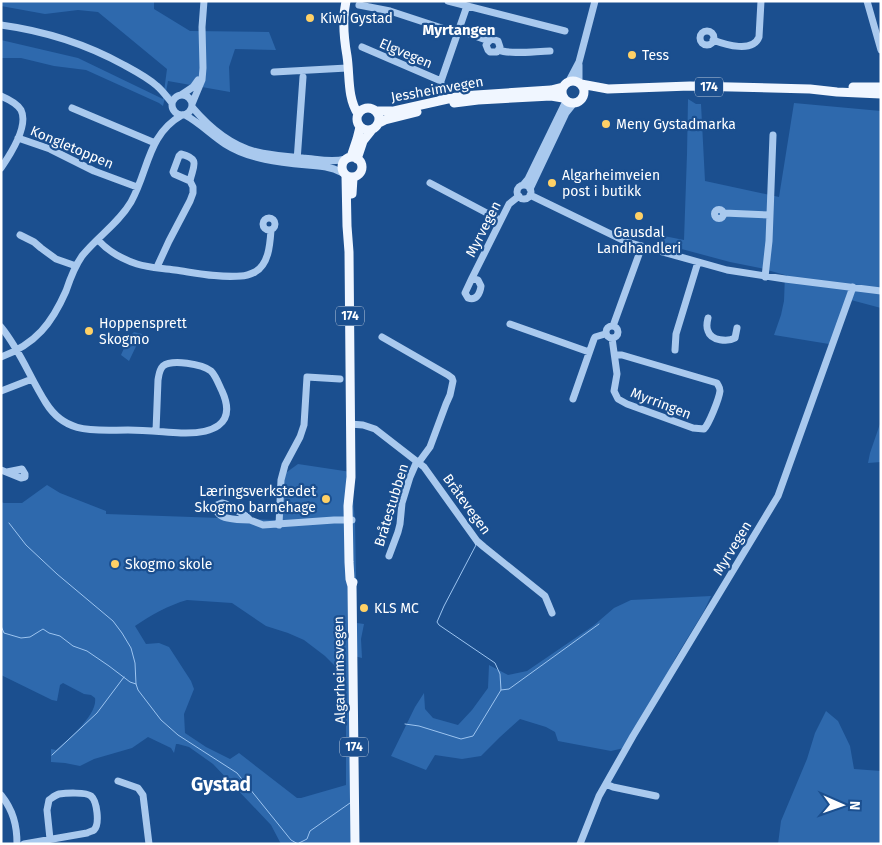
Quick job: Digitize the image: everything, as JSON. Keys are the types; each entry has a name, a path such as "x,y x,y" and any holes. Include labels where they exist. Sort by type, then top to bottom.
{"main road":[{"path":"347,1 349,86 358,114"},
{"name":"174","path":"566,84 575,81 580,84 608,89 690,86 810,89 881,94"},
{"path":"566,84 562,91 568,101"},
{"name":"Jessheimvegen","path":"372,110 394,111 461,96 551,90 566,84"},
{"path":"580,84 584,90 583,97"},
{"name":"174","path":"810,89 823,87 881,87"},
{"name":"174","path":"568,101 580,101 583,97 608,89"},
{"path":"351,92 362,105 372,110 379,117 379,123"},
{"name":"Jessheimvegen","path":"379,123 392,118 460,102 551,96 568,101"},
{"name":"174","path":"351,158 360,127 357,122 358,114 360,111 372,110"},
{"name":"174","path":"351,158 361,164 361,171 357,176 347,176 341,166 351,158 371,130 376,128 379,123"},
{"path":"360,127 365,130 371,130"},
{"name":"Algarheimsvegen","path":"347,176 350,424 349,562 352,586 355,844"}],"street":[{"path":"166,126 189,112 202,80 204,1"},
{"path":"448,1 565,30"},
{"path":"566,84 579,62 595,1"},
{"path":"714,40 736,46 752,46 757,42 760,31 760,1"},
{"path":"867,1 879,34 881,50"},
{"path":"359,5 390,11 489,41 486,45 488,50 494,53 499,50 502,52 550,51"},
{"path":"441,100 441,81 466,6"},
{"path":"1,25 49,34 78,44 125,65 158,87 188,97 200,116 219,133 237,144 257,152 334,168 347,176"},
{"name":"Elgvegen","path":"362,48 441,81"},
{"path":"579,62 580,84"},
{"path":"274,72 348,68"},
{"path":"1,357 30,342 46,327 58,306 76,266 86,252 115,224 132,200 155,143 166,126 174,98 193,87 199,78 202,77"},
{"path":"297,160 303,77"},
{"path":"158,87 175,112 195,120 234,150 261,158 334,161 351,158"},
{"name":"Kongletoppen","path":"1,96 21,110 23,122 18,138 50,149 100,174 137,187"},
{"path":"568,101 528,179 528,190 525,198 519,196 518,190 520,187 528,190 621,239 734,272 881,291"},
{"path":"72,108 155,143"},
{"path":"765,276 768,253 773,135"},
{"path":"1,168 18,138"},
{"path":"157,267 190,201 193,192 190,180"},
{"path":"430,183 500,220"},
{"name":"Myrvegen","path":"472,278 509,204 519,196"},
{"path":"724,213 770,214"},
{"path":"98,240 106,248 122,258 137,264 153,268 219,276 241,276 257,271 264,263 268,252 271,230"},
{"path":"20,235 34,242 56,259 76,266"},
{"path":"614,326 642,246"},
{"path":"676,350 678,329 698,262"},
{"name":"Myrvegen","path":"845,286 845,308"},
{"name":"Myrvegen","path":"580,844 594,807 633,736 778,496 853,287"},
{"path":"708,318 707,329 713,337 732,340 735,338 737,328"},
{"path":"510,324 588,352"},
{"path":"605,334 607,328 614,326"},
{"path":"605,334 607,337 616,337 618,333 614,326"},
{"path":"1,327 17,350 32,379 53,412 74,426 83,429 182,433 209,430 220,424 226,415 227,404 210,371 197,365 185,363 172,363 161,367 158,380 156,431"},
{"path":"573,399 588,352 595,337 605,334"},
{"name":"Bråtestubben","path":"382,336 448,375 453,381 450,395 428,452 418,462 410,477 402,502 398,532 388,556"},
{"name":"Myrringen","path":"612,338 617,374 614,391 618,399 693,428 704,429 708,424 720,393 717,383 622,355 615,355"},
{"path":"279,525 281,480 285,465 304,425 307,376 340,379"},
{"path":"1,391 32,379"},
{"name":"Bråtevegen","path":"350,424 363,425 374,429 418,462 433,478 477,541 545,596 552,613"},
{"path":"250,520 263,526 350,520"},
{"path":"118,781 138,788 144,794 149,844"},
{"path":"606,784 656,796"},
{"path":"24,844 87,833 94,830 98,821 96,805 91,796 82,793 59,794 49,800 47,810 50,839"},
{"path":"1,795 8,804 14,818 17,844"}],"shaded area":[{"path":"1,1 154,1 154,9 190,31 269,32 276,50 235,49 229,67 230,92 168,81 166,92 172,95 170,97 166,93 163,106 86,70 54,66 21,58 1,58 1,40 78,58 163,99 167,69 98,12 78,10 45,14 1,6"},
{"path":"688,99 696,104 701,104 705,181 779,197 794,103 881,111 881,308 851,300 829,344 774,335 784,301 785,275 663,244 664,236 684,240"},
{"path":"134,332 142,334 129,361 121,355 129,337"},
{"path":"881,421 881,462 868,463 870,453"},
{"path":"298,464 351,472 355,522 357,623 364,624 361,639 362,658 354,656 355,844 281,844 271,825 213,764 189,747 178,744 176,744 174,753 171,748 148,737 132,748 94,759 80,766 51,762 51,749 56,750 81,727 92,712 95,698 63,683 60,685 57,701 52,700 1,675 1,502 22,503 47,485 60,493 106,511 106,514 276,520 280,477","holes":["187,600 232,603 266,626 304,640 325,656 346,677 346,785 297,798 239,753 230,759 206,747 185,733 184,714 194,689 191,681 169,647 159,643 146,644 135,626 160,611"]},
{"path":"711,596 624,748 611,751 558,741 555,732 546,727 520,719 481,756 462,759 435,755 426,770 391,756 424,693 425,709 433,718 458,725 488,688 489,665 508,675 527,671 593,626 614,608 631,600"},
{"path":"826,711 838,721 850,746 854,769 881,771 881,844 778,844 781,821 807,759 815,733"}],"waterway":[{"path":"9,523 26,545 113,621 131,648 138,690 161,720 178,735 237,773 291,840 298,844"},
{"path":"405,724 419,726 461,739 473,736 501,690 500,674 495,663 437,622 475,544"},
{"path":"501,690 509,689 599,624"},
{"path":"1,626 4,633 21,638 30,637 43,629 60,636 73,646 87,651 130,682 136,684"},
{"path":"52,755 97,713 124,677"},
{"path":"299,843 307,839 310,831 350,803"}],"place":[{"name":"Kiwi Gystad","path":"310,18"},
{"name":"Tess","path":"632,55"},
{"name":"Meny Gystadmarka","path":"606,124"},
{"name":"Algarheimveien post i butikk","path":"552,183"},
{"name":"Gausdal Landhandleri","path":"639,216"},
{"name":"Hoppensprett Skogmo","path":"89,331"},
{"name":"Læringsverkstedet Skogmo barnehage","path":"326,499"},
{"name":"Skogmo skole","path":"115,564"},
{"name":"KLS MC","path":"364,608"}],"district":[{"name":"Myrtangen","path":"459,30"},
{"name":"Gystad","path":"221,784"}]}
